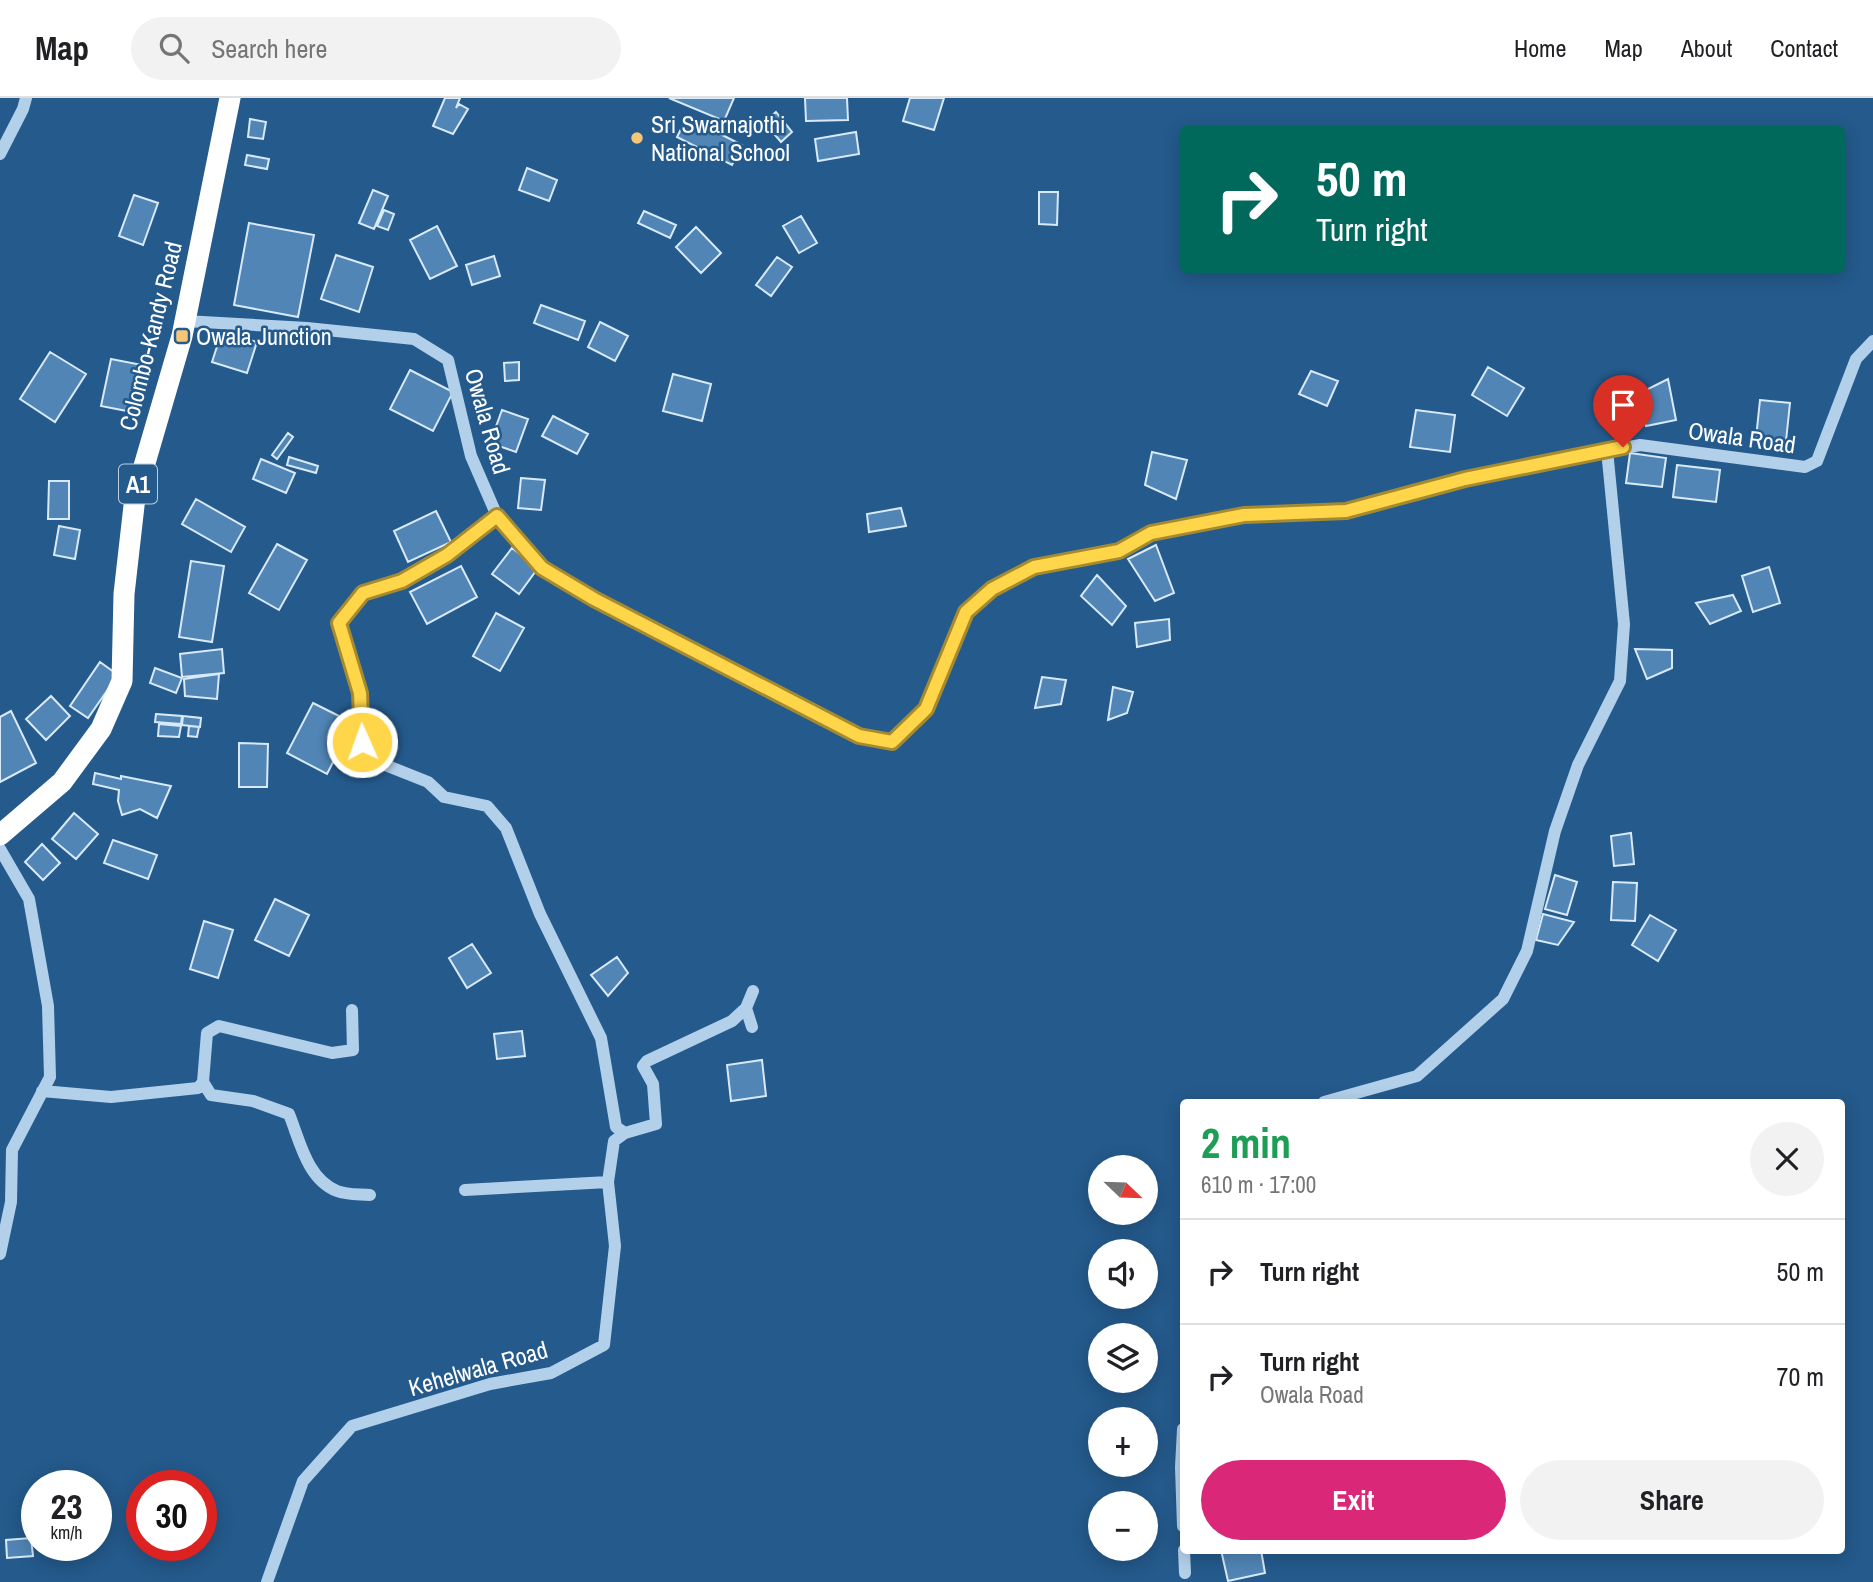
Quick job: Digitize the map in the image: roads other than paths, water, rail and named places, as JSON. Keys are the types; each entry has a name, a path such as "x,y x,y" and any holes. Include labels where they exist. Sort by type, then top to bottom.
{"highway":[{"name":"Colombo-Kandy Road","path":"0,835 62,782 101,730 122,681 124,594 135,497 185,321 230,98"}],"street":[{"path":"0,154 26,98"},
{"name":"Owala Road","path":"185,321 307,328 414,339 448,360 471,456 497,516 542,568 594,599 859,736 892,742 926,709 966,612 992,589 1034,567 1119,551 1151,533 1244,515 1346,511 1465,479 1640,445 1805,467 1817,461 1856,359 1873,341"},
{"path":"1335,1099 1417,1076 1503,999 1527,951 1555,831 1578,765 1620,681 1624,624 1607,450"},
{"path":"497,516 447,555 402,581 363,593 339,623 360,693 362,742 375,761 428,782 444,797 487,806 506,828 540,914 601,1038 616,1127 625,1133 656,1124 653,1084 643,1066 647,1061 732,1021 746,1008 753,991"},
{"path":"0,849 29,900 48,1006 50,1077 12,1150 11,1202 0,1254"},
{"path":"746,1008 752,1027"},
{"path":"42,1091 111,1097 198,1088 203,1082 207,1033 219,1026 332,1053 353,1050 352,1010"},
{"path":"203,1082 211,1095 253,1101 289,1114 311,1169 321,1183 340,1192 370,1195"},
{"name":"Kehelwala Road","path":"267,1582 303,1481 352,1426 490,1384 551,1373 604,1345 615,1246 608,1182 614,1141 625,1133"},
{"path":"465,1190 608,1182"},
{"path":"1184,1554 1185,1573"}],"place":[{"name":"Sri Swarnajothi National School","path":"637,138"},
{"name":"Owala Junction","path":"182,336"}]}
